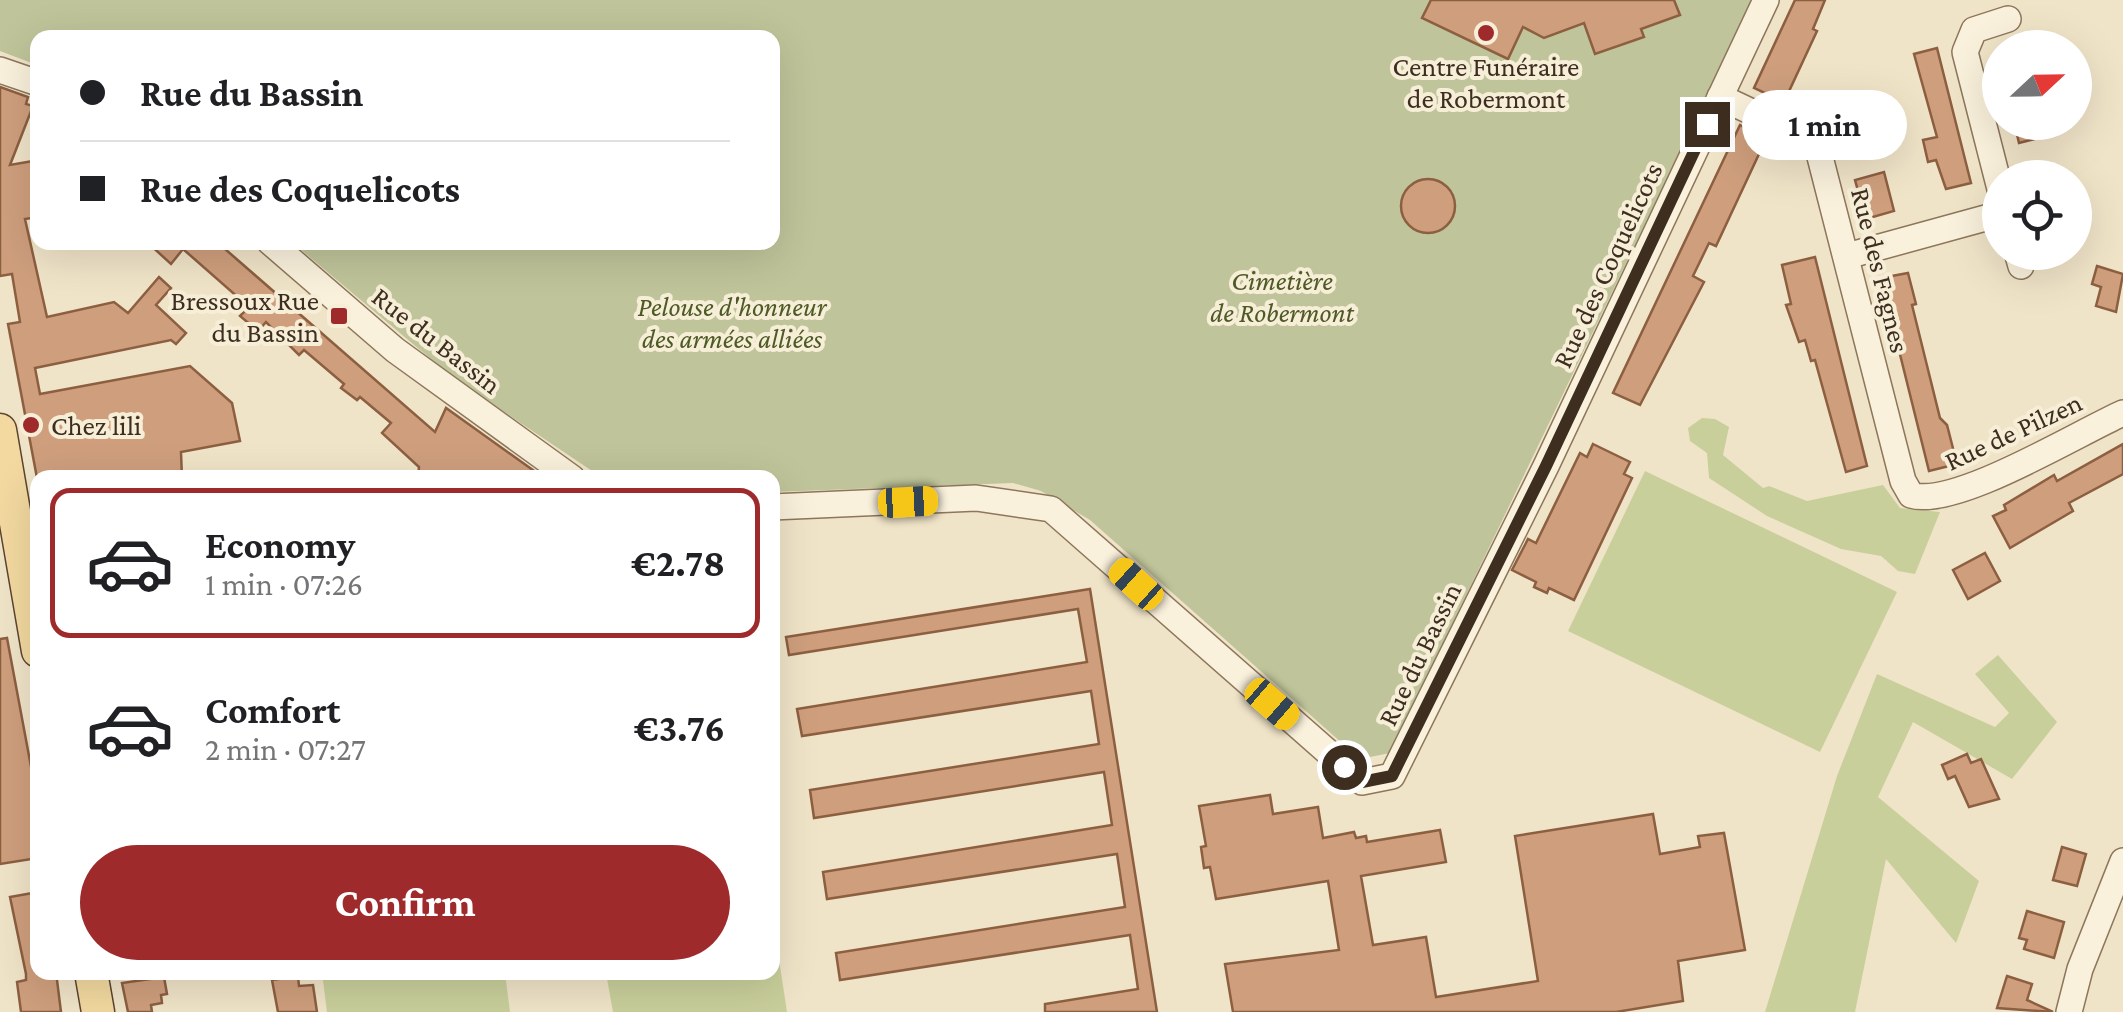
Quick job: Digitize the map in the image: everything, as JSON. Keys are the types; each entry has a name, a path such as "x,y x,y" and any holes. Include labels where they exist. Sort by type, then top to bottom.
{"main road":[{"path":"0,430 30,604"},
{"path":"92,980 98,1012"}],"street":[{"name":"Rue des Coquelicots","path":"1580,394 1766,0"},
{"path":"1992,160 1965,52 1974,30 2008,19"},
{"path":"0,70 30,80"},
{"name":"Rue des Fagnes","path":"1720,97 1803,136 1820,153 1903,481 1911,495 1927,500"},
{"path":"1847,256 1982,219"},
{"name":"Rue du Bassin","path":"279,250 395,350 561,470"},
{"name":"Rue du Bassin","path":"780,507 976,498 1051,509 1362,782 1392,776 1580,394"},
{"name":"Rue de Pilzen","path":"1927,500 1972,489 2123,414"},
{"path":"2069,1012 2080,969 2123,861"}],"green space":[{"name":"Cimetière de Robermont","path":"0,0 1753,0 1390,753 1360,759 1090,520 1041,491 1013,483 780,492 780,470 591,470 451,376 301,250 780,250 780,30 30,30 30,62 0,51"},
{"path":"1702,418 1715,419 1729,427 1723,455 1763,488 1769,486 1807,501 1883,485 1900,508 1940,512 1915,574 1898,571 1881,556 1841,549 1767,516 1709,478 1707,453 1690,441 1688,428"},
{"path":"1645,471 1897,592 1820,752 1568,631"},
{"path":"1998,655 2057,722 2012,779 1913,722 1878,797 1979,881 1956,943 1886,859 1855,1012 1765,1012 1837,776 1877,674 1995,727 2009,713 1975,674"},
{"path":"780,966 787,1012 613,1012 607,980 780,980"},
{"path":"323,980 506,980 510,1012 327,1012"}],"building":[{"name":"Centre Funéraire de Robermont","path":"1431,0 1674,0 1680,15 1641,29 1644,37 1595,54 1584,23 1544,38 1523,27 1508,59 1422,18"},
{"path":"1795,0 1825,0 1813,29 1817,31 1784,102 1754,88"},
{"path":"1937,48 1971,183 1946,189 1936,160 1928,162 1923,140 1937,137 1914,54"},
{"path":"0,87 28,97 26,104 30,105 10,165 30,162 30,218 25,219 47,317 114,302 128,313 159,277 171,288 156,305 186,333 176,344 171,340 35,368 40,394 190,366 232,403 240,441 181,452 182,470 35,470 8,324 20,322 12,274 0,276"},
{"path":"1860,118 1864,135 1846,139 1841,122"},
{"path":"1740,125 1766,139 1716,246 1709,243 1693,276 1704,282 1640,405 1613,393"},
{"path":"1884,172 1894,211 1866,219 1855,180"},
{"path":"1428,179 1447,187 1455,206 1447,225 1428,233 1409,225 1401,206 1409,187"},
{"path":"156,250 182,250 171,264"},
{"path":"184,250 226,250 435,432 446,408 533,470 419,470 382,433 391,423 360,397 357,400 341,388 344,384 304,350 299,355 266,322 258,331 240,316 247,309"},
{"path":"1815,257 1867,466 1846,472 1815,360 1811,361 1805,340 1799,342 1786,305 1791,304 1782,265"},
{"path":"2097,266 2123,274 2116,312 2096,306 2101,287 2092,284"},
{"path":"1908,273 1940,418 1947,425 1957,464 1929,471 1881,278"},
{"path":"1593,444 1630,462 1624,474 1632,478 1574,600 1549,588 1547,593 1534,587 1536,582 1512,570 1528,539 1536,543 1580,453 1587,457"},
{"path":"2123,444 2123,474 2069,503 2073,511 2010,548 1993,516 2006,510 2004,505 2054,475 2057,481"},
{"path":"1985,553 2000,581 1968,599 1953,570"},
{"path":"1090,589 1157,1012 1045,1012 1045,1004 1138,989 1130,935 840,980 836,953 1125,907 1117,854 827,899 823,872 1112,825 1104,772 814,818 810,790 1099,744 1091,691 802,736 797,709 1087,662 1078,609 789,655 786,637"},
{"path":"7,638 30,761 30,859 0,864 0,639"},
{"path":"1967,754 1971,763 1981,759 1999,799 1969,807 1955,776 1948,779 1942,765"},
{"path":"1270,795 1273,814 1318,807 1323,838 1354,832 1356,838 1366,836 1367,842 1440,830 1446,862 1361,876 1373,945 1426,937 1436,997 1538,981 1515,836 1653,814 1660,854 1700,847 1698,836 1724,833 1745,950 1678,961 1683,1001 1616,1012 1233,1012 1225,964 1339,950 1328,881 1216,899 1210,867 1204,868 1201,847 1206,846 1199,806"},
{"path":"2062,847 2086,854 2077,886 2053,880"},
{"path":"30,893 30,980 57,980 61,1012 21,1012 17,982 26,980 26,974 10,897"},
{"path":"2027,911 2064,922 2054,958 2024,949 2027,940 2019,938"},
{"path":"2007,976 2032,984 2027,1000 2053,1012 1997,1008"},
{"path":"165,980 167,994 161,995 162,1003 151,1005 152,1012 128,1012 122,983"},
{"path":"272,980 298,980 299,986 313,985 317,1012 278,1012"}],"place":[{"name":"Centre Funéraire de Robermont","path":"1486,33"},
{"name":"Bressoux Rue du Bassin","path":"339,316"},
{"name":"Chez lili","path":"31,425"}],"route":[{"path":"1344,767 1362,782 1392,776 1546,466 1707,124"}],"park label":[{"name":"Pelouse d'honneur des armées alliées","path":"732,322"}]}
